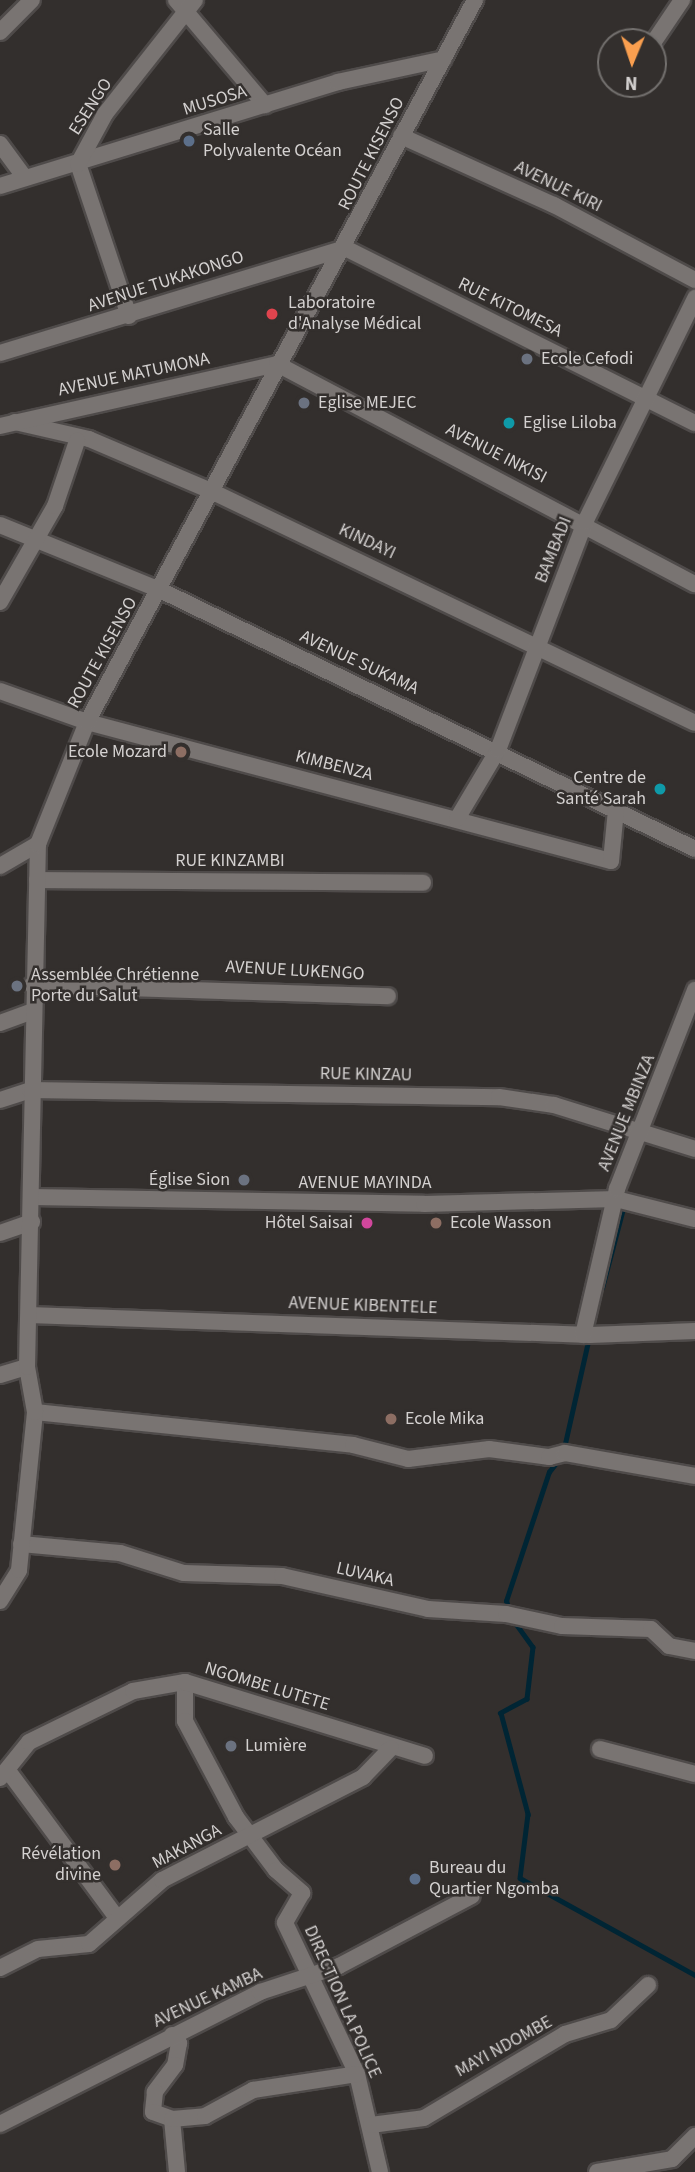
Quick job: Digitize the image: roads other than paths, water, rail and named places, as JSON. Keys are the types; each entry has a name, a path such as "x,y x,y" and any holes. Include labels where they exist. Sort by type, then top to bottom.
{"street":[{"path":"0,32 32,0"},
{"name":"ROUTE KISENSO","path":"0,1601 16,1580 34,1412 27,1367 32,1222 32,985 38,844 87,722 213,492 277,364 345,248 401,136 475,0"},
{"path":"663,28 682,0"},
{"path":"186,4 265,105"},
{"name":"ESENGO","path":"129,316 78,164 105,114 186,4"},
{"name":"MUSOSA","path":"0,186 265,105 444,60"},
{"name":"AVENUE KIRI","path":"401,136 554,205 695,280"},
{"path":"0,144 25,178"},
{"name":"AVENUE TUKAKONGO","path":"0,352 129,316 345,248"},
{"name":"RUE KITOMESA","path":"345,248 695,423"},
{"name":"BAMBADI","path":"457,819 498,750 585,522 650,399 695,298"},
{"name":"AVENUE MATUMONA","path":"6,423 277,364"},
{"name":"AVENUE INKISI","path":"277,364 585,522 695,584"},
{"name":"KINDAYI","path":"6,423 77,441 89,439 213,492 538,645 695,723"},
{"path":"0,602 33,539 55,506 77,441"},
{"name":"AVENUE SUKAMA","path":"0,524 160,590 498,750 695,849"},
{"name":"KIMBENZA","path":"0,691 87,722 611,861 616,810"},
{"path":"0,866 38,844"},
{"name":"RUE KINZAMBI","path":"37,880 423,883"},
{"name":"AVENUE LUKENGO","path":"32,985 388,996"},
{"name":"AVENUE MBINZA","path":"581,1335 616,1199 641,1129 692,1009 695,990"},
{"path":"0,1023 33,1011"},
{"name":"RUE KINZAU","path":"0,1100 30,1090 499,1097 641,1129 695,1149"},
{"name":"AVENUE MAYINDA","path":"32,1197 424,1204 616,1199 695,1219"},
{"path":"0,1233 32,1222"},
{"name":"AVENUE KIBENTELE","path":"29,1315 581,1335 695,1331"},
{"path":"0,1375 27,1367"},
{"path":"34,1412 353,1446 408,1459 489,1449 557,1455 695,1476"},
{"name":"LUVAKA","path":"21,1545 120,1553 184,1573 282,1576 366,1599 506,1614 562,1626 651,1629 669,1646 695,1651"},
{"name":"NGOMBE LUTETE","path":"5,1775 29,1742 133,1691 184,1682 391,1748 425,1756"},
{"name":"DIRECTION LA POLICE","path":"184,1682 186,1721 251,1834 276,1870 302,1893 285,1923 314,1976 357,2074 380,2172"},
{"name":"MAKANGA","path":"0,1968 38,1949 79,1948 162,1880 363,1777 391,1748"},
{"path":"600,1749 695,1774"},
{"path":"5,1775 117,1918"},
{"name":"AVENUE KAMBA","path":"0,2124 260,1992 314,1976 472,1896"},
{"name":"MAYI NDOMBE","path":"371,2125 424,2118 565,2034 611,2020 648,1985"},
{"path":"172,2035 179,2043 175,2065 156,2092 153,2112 172,2119 205,2116 253,2090 357,2074"},
{"path":"172,2119 177,2172"},
{"path":"597,2172 672,2159 695,2136"}],"waterway":[{"path":"602,1288 624,1205"},
{"path":"564,1448 589,1337"},
{"path":"509,1610 506,1601 549,1472 559,1459"},
{"path":"514,1621 533,1647 527,1699 501,1713 528,1814 520,1878 695,1975"}],"place":[{"name":"Salle Polyvalente Océan","path":"189,141"},
{"name":"Laboratoire d'Analyse Médical","path":"272,314"},
{"name":"Ecole Cefodi","path":"527,359"},
{"name":"Eglise MEJEC","path":"304,403"},
{"name":"Eglise Liloba","path":"509,423"},
{"name":"Ecole Mozard","path":"181,752"},
{"name":"Centre de Santé Sarah","path":"660,789"},
{"name":"Assemblée Chrétienne Porte du Salut","path":"17,986"},
{"name":"Église Sion","path":"244,1180"},
{"name":"Hôtel Saisai","path":"367,1223"},
{"name":"Ecole Wasson","path":"436,1223"},
{"name":"Ecole Mika","path":"391,1419"},
{"name":"Lumière","path":"231,1746"},
{"name":"Révélation divine","path":"115,1865"},
{"name":"Bureau du Quartier Ngomba","path":"415,1879"}]}
